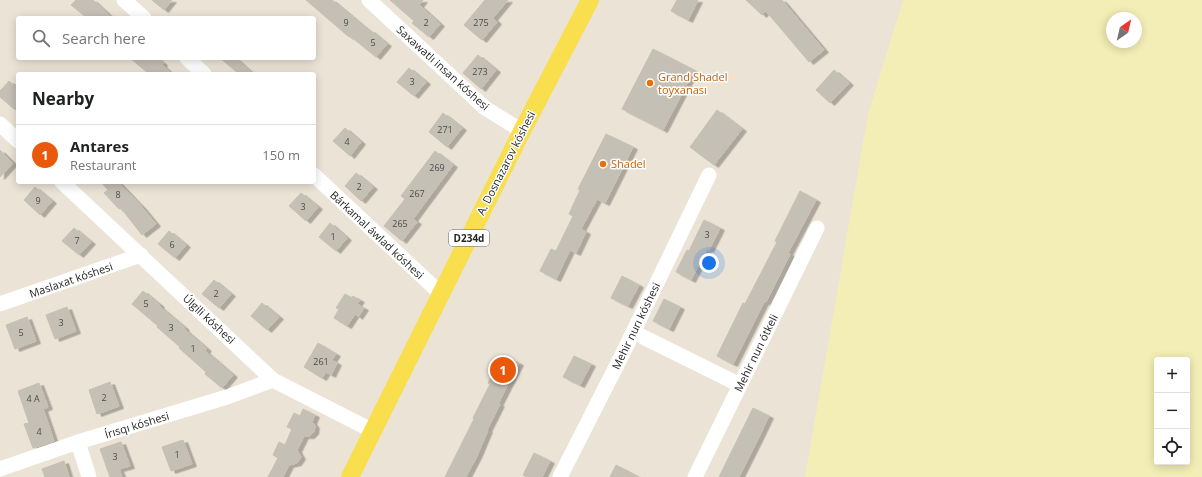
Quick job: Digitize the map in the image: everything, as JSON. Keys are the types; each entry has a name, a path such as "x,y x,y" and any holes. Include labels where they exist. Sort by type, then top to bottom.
{"main road":[{"name":"A. Dosnazarov kóshesi","path":"350,477 522,131 590,0"}],"street":[{"path":"124,0 142,16"},
{"name":"Saxawatlı insan kóshesi","path":"369,0 484,108 522,131"},
{"path":"189,60 202,72"},
{"path":"0,124 16,139"},
{"name":"Mehir nurı kóshesi","path":"560,477 633,332 709,175"},
{"name":"Bárkamal áwlad kóshesi","path":"316,177 441,294"},
{"name":"Úlgili kóshesi","path":"64,184 273,380 373,431"},
{"name":"Mehir nurı ótkeli","path":"695,477 817,228"},
{"name":"Maslaxat kóshesi","path":"0,304 141,255"},
{"path":"633,332 740,385"},
{"name":"Írısqı kóshesi","path":"0,469 78,442 227,397 273,380"},
{"path":"78,442 89,477"}],"sand":[{"path":"903,0 1202,0 1202,477 805,477 868,114"}],"building":[{"path":"76,0 93,0 110,16 85,16 71,5"},
{"path":"152,0 172,0 164,10"},
{"path":"306,0 332,0 387,44 376,57 350,36 349,37"},
{"path":"390,0 423,0 419,5 440,24 429,37 412,23 414,21"},
{"path":"485,0 508,0 493,18 497,22 482,40 464,25"},
{"path":"677,0 698,0 688,20 671,11"},
{"path":"746,0 782,0 824,50 809,62 766,11 762,15"},
{"path":"653,49 694,70 663,130 622,109"},
{"path":"478,55 496,70 481,89 463,73"},
{"path":"132,60 159,60 163,63 162,65 170,72 147,72"},
{"path":"222,60 237,60 251,72 237,72"},
{"path":"409,68 426,82 414,96 397,82"},
{"path":"834,70 849,83 830,103 816,90"},
{"path":"9,81 16,87 16,106 14,109 0,97 0,91"},
{"path":"717,110 742,129 714,165 690,147"},
{"path":"443,113 462,128 447,147 429,132"},
{"path":"345,128 361,142 350,156 333,141"},
{"path":"606,134 633,147 605,203 597,199 581,229 586,232 576,253 570,250 556,279 540,271 551,249 556,251 573,216 569,214 580,190 578,189"},
{"path":"0,150 13,163 0,177"},
{"path":"435,151 453,165 413,219 417,222 402,241 384,226 405,199 401,196"},
{"path":"356,173 373,187 361,201 345,186"},
{"path":"103,184 120,184 156,224 142,235 121,208 119,209 104,193 108,190"},
{"path":"35,187 52,201 40,215 24,200"},
{"path":"800,191 816,200 788,253 790,254 766,302 764,302 733,364 717,356 743,303 745,304 777,242 775,241"},
{"path":"301,193 318,207 306,221 289,206"},
{"path":"704,220 720,228 691,280 676,272 687,250 689,251"},
{"path":"330,223 347,238 336,251 319,237"},
{"path":"74,228 91,242 79,255 62,241"},
{"path":"169,231 186,245 175,258 158,244"},
{"path":"622,276 639,285 628,306 611,298"},
{"path":"214,280 231,294 219,308 202,294"},
{"path":"143,291 185,328 184,329 207,349 205,351 233,375 222,388 205,374 206,372 157,327 158,326 132,304"},
{"path":"345,294 360,300 357,304 364,308 358,317 355,314 347,326 334,318 339,309 336,308"},
{"path":"664,299 680,307 669,329 653,321"},
{"path":"262,303 279,317 267,330 251,316"},
{"path":"67,307 76,331 55,339 46,315"},
{"path":"27,317 36,341 15,349 6,325"},
{"path":"318,343 336,354 332,360 337,363 331,375 326,372 322,378 304,367"},
{"path":"502,355 519,363 498,404 500,404 487,430 477,456 466,477 445,477 474,419 473,418 490,384 488,383"},
{"path":"574,356 591,364 580,385 563,377"},
{"path":"110,382 119,406 97,414 89,390"},
{"path":"39,383 48,407 43,409 54,441 33,448 24,424 29,423 18,391"},
{"path":"753,408 769,416 758,439 739,477 719,477"},
{"path":"303,409 315,415 312,422 315,426 314,432 310,436 304,436 297,450 301,457 297,463 289,465 283,477 268,477 278,458 273,455 279,442 285,445 292,429 287,427 294,413 300,416"},
{"path":"183,440 192,464 171,471 162,447"},
{"path":"121,442 130,466 119,469 122,477 110,477 100,449"},
{"path":"534,453 550,461 542,477 527,477 523,475"},
{"path":"64,461 69,477 45,477 42,469"},
{"path":"616,465 639,477 610,477"}],"place":[{"name":"Grand Shadel toyxanası","path":"650,83"},
{"name":"Shadel","path":"603,164"},
{"name":"Antares","path":"503,370"}]}
